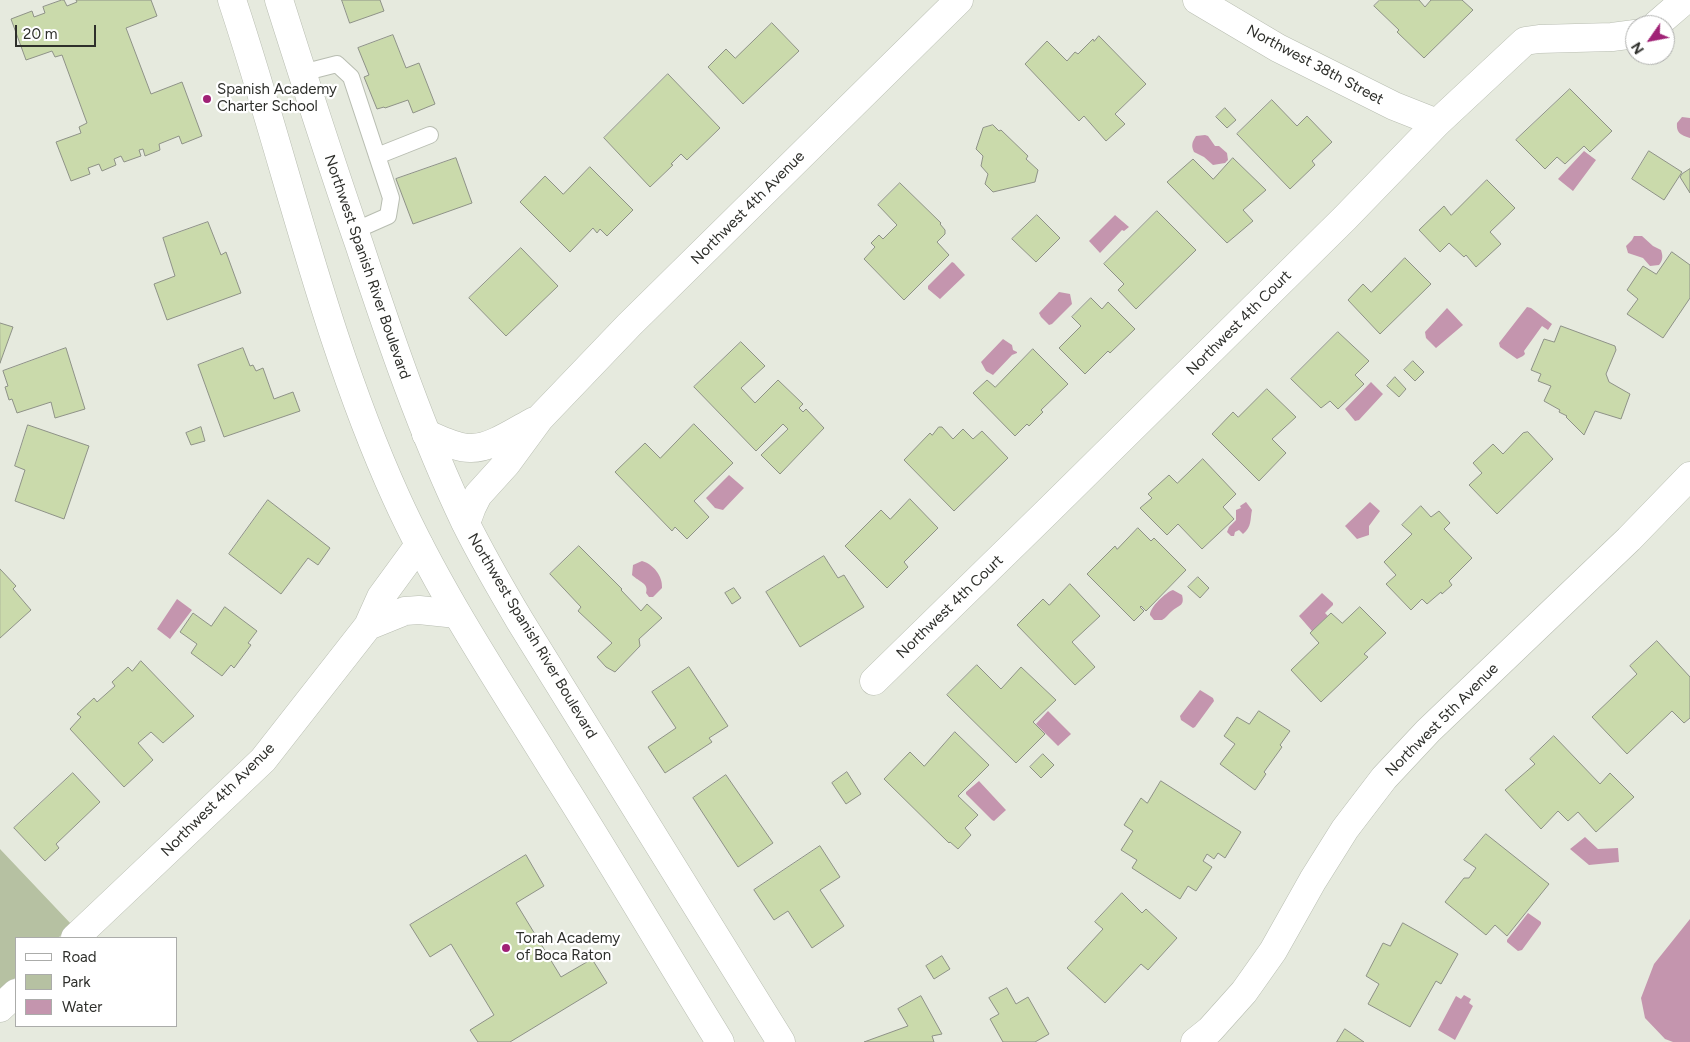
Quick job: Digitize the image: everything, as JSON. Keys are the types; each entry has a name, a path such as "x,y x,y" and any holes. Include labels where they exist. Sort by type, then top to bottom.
{"street":[{"path":"232,0 333,332 374,445 396,496 419,545 457,614 720,1042"},
{"name":"Northwest Spanish River Boulevard","path":"279,0 354,231 404,376 426,434 466,524 520,622 781,1042"},
{"name":"Northwest 4th Avenue","path":"466,524 478,495 507,463 540,418 629,325 959,0"},
{"name":"Northwest 38th Street","path":"1197,0 1278,48 1394,106 1437,123"},
{"path":"1668,15 1685,0"},
{"name":"Northwest 4th Court","path":"874,681 1345,218 1437,123 1525,41 1625,35"},
{"name":"Northwest 4th Avenue","path":"426,434 458,446 470,448 483,446 504,437 540,418"},
{"name":"Northwest 5th Avenue","path":"1195,1042 1210,1030 1249,985 1273,951 1313,880 1345,829 1384,778 1428,731 1629,539 1690,476"},
{"name":"Northwest 4th Avenue","path":"75,937 263,760 368,626 381,597 419,545"},
{"path":"368,626 405,612 418,610 457,614"},
{"path":"0,1008 15,994"}],"lane":[{"path":"302,74 337,64 351,77 391,198 388,216 354,231"},
{"path":"377,156 430,135"}],"green space":[{"path":"0,849 72,925 59,937 15,937 15,978 0,992"}],"water":[{"path":"1682,117 1690,118 1690,138 1680,134 1677,130 1677,123"},
{"path":"1196,136 1208,136 1215,146 1219,146 1227,153 1228,160 1225,163 1213,165 1204,157 1194,152 1192,144"},
{"path":"1584,151 1596,160 1573,191 1558,179"},
{"path":"1115,215 1129,227 1124,231 1122,230 1100,253 1089,241"},
{"path":"1634,236 1642,236 1653,246 1661,250 1662,258 1659,265 1650,266 1643,258 1628,253 1626,246"},
{"path":"952,262 965,275 940,299 928,289 928,286"},
{"path":"1059,292 1070,294 1072,304 1049,325 1039,313"},
{"path":"1527,307 1552,324 1548,330 1542,326 1524,351 1525,354 1517,359 1500,347 1499,343"},
{"path":"1447,308 1463,325 1436,348 1426,338 1425,332"},
{"path":"1003,339 1012,345 1013,350 1017,353 1012,355 993,375 986,371 981,362"},
{"path":"1371,382 1383,394 1359,420 1355,421 1345,409"},
{"path":"729,475 744,488 723,510 715,508 706,498"},
{"path":"1246,502 1252,510 1249,526 1243,534 1239,530 1235,532 1234,536 1231,536 1227,532 1236,520 1236,510 1241,508 1240,506"},
{"path":"1370,502 1380,511 1369,526 1369,535 1357,539 1345,526"},
{"path":"642,561 653,568 661,579 662,588 653,597 649,597 646,593 645,585 632,575 633,565"},
{"path":"1173,590 1182,595 1183,601 1181,605 1162,620 1154,620 1150,615 1155,604"},
{"path":"1322,593 1333,605 1325,613 1328,616 1312,631 1299,616"},
{"path":"177,599 192,610 170,639 157,629"},
{"path":"1200,690 1213,698 1214,701 1193,728 1181,720 1180,716"},
{"path":"1048,711 1071,734 1058,746 1036,724"},
{"path":"979,781 1006,810 994,821 966,794"},
{"path":"1585,837 1598,849 1618,848 1619,862 1589,865 1570,849"},
{"path":"1528,913 1541,922 1541,924 1522,950 1518,951 1507,940"},
{"path":"1690,919 1690,1042 1673,1042 1665,1039 1645,1018 1641,998 1654,964"},
{"path":"1464,995 1471,999 1469,1003 1473,1006 1455,1040 1438,1030 1456,996 1461,999"}],"building":[{"path":"64,0 67,6 77,2 76,0 151,0 157,16 126,28 151,94 182,82 202,136 182,144 179,136 159,144 160,150 145,156 143,149 139,150 141,156 124,162 121,156 114,159 116,165 102,171 99,164 88,168 90,174 71,181 56,142 81,133 79,127 87,123 62,55 55,57 52,51 26,60 11,19 32,11 34,17 45,13 43,7"},
{"path":"342,0 380,0 384,11 350,23"},
{"path":"1380,0 1419,0 1425,7 1431,0 1462,0 1473,10 1424,58 1374,6"},
{"path":"772,23 799,51 743,104 708,67 726,49 735,58"},
{"path":"393,35 406,68 419,63 435,104 413,113 408,100 377,109 364,77 369,75 358,48"},
{"path":"1099,36 1146,84 1115,114 1125,124 1106,141 1084,116 1079,121 1025,64 1047,41 1067,61 1075,52 1078,54 1093,39 1094,41"},
{"path":"668,74 720,128 687,160 681,154 671,164 673,165 650,187 604,138"},
{"path":"1570,89 1612,131 1590,152 1584,146 1565,164 1557,157 1545,169 1516,140"},
{"path":"1272,100 1297,126 1307,116 1332,142 1312,161 1315,165 1290,189 1237,134"},
{"path":"1225,108 1236,120 1227,128 1216,117"},
{"path":"993,125 999,131 1001,130 1028,156 1026,159 1038,170 1035,182 993,192 985,184 988,174 981,166 983,156 976,149 983,128"},
{"path":"1649,151 1682,172 1664,200 1632,179"},
{"path":"456,158 472,203 413,224 396,179"},
{"path":"1233,158 1266,190 1243,210 1253,221 1227,243 1167,182 1193,159 1213,179"},
{"path":"590,167 633,210 607,236 600,229 597,233 593,228 570,252 520,202 545,176 563,194"},
{"path":"1690,169 1690,193 1680,177"},
{"path":"1487,180 1515,208 1490,232 1501,244 1476,267 1466,255 1464,257 1449,243 1440,252 1419,230 1444,206 1451,215"},
{"path":"900,183 941,223 945,234 937,242 949,255 904,300 864,259 875,247 871,243 879,235 883,239 897,225 878,205"},
{"path":"1157,211 1196,250 1136,309 1118,290 1124,284 1104,264"},
{"path":"1037,215 1060,238 1036,262 1012,239"},
{"path":"208,222 221,255 226,252 241,293 167,320 154,284 175,276 163,238"},
{"path":"521,248 558,286 506,336 469,298"},
{"path":"1672,252 1690,265 1690,298 1663,338 1627,314 1638,299 1627,290 1643,266 1656,274"},
{"path":"1405,258 1431,284 1380,334 1348,300 1363,284 1371,292"},
{"path":"1091,298 1102,309 1108,302 1135,329 1110,353 1108,351 1085,374 1059,348 1081,326 1072,317"},
{"path":"0,323 13,327 0,363"},
{"path":"1561,326 1615,346 1616,350 1606,374 1609,382 1630,394 1621,419 1595,411 1584,435 1567,416 1559,412 1560,410 1544,401 1551,386 1538,381 1541,374 1531,370 1544,339 1554,342"},
{"path":"1338,332 1369,361 1355,375 1364,384 1338,409 1330,401 1321,408 1291,379"},
{"path":"741,342 765,366 741,388 755,403 778,380 803,404 799,408 803,412 806,409 824,428 780,474 761,455 788,429 783,424 756,451 694,387"},
{"path":"66,348 85,409 55,418 51,402 17,413 12,399 9,400 5,387 8,386 3,371"},
{"path":"243,348 250,366 253,365 256,371 263,368 274,399 293,392 300,411 224,437 198,365"},
{"path":"1033,349 1068,384 1041,410 1043,412 1029,426 1027,424 1015,436 973,393 987,380 995,387"},
{"path":"1413,361 1424,372 1415,381 1404,370"},
{"path":"1395,377 1406,389 1399,397 1387,386"},
{"path":"1267,389 1296,417 1272,439 1286,453 1259,481 1212,434 1233,412 1238,417"},
{"path":"694,424 733,463 694,501 709,517 687,539 675,527 672,531 615,472 645,443 660,458"},
{"path":"28,425 89,446 64,519 15,501 25,470 15,466"},
{"path":"201,427 205,441 191,445 186,433"},
{"path":"939,427 942,427 953,439 963,429 973,439 982,431 1008,458 954,511 904,460 930,433 932,435"},
{"path":"1528,432 1553,459 1497,514 1469,485 1482,473 1473,463 1493,444 1503,454 1523,433"},
{"path":"1203,459 1236,494 1223,507 1234,519 1202,549 1178,524 1167,535 1140,508 1152,498 1148,494 1169,475 1177,483"},
{"path":"910,499 938,528 904,562 908,567 887,588 845,546 881,510 890,519"},
{"path":"268,500 330,548 318,565 308,558 281,594 229,554"},
{"path":"1421,506 1431,517 1439,511 1450,523 1444,529 1472,558 1449,581 1452,585 1442,594 1441,592 1427,604 1422,599 1411,610 1386,584 1396,575 1384,562 1412,534 1402,525"},
{"path":"1138,528 1151,541 1154,538 1186,570 1146,611 1141,606 1144,611 1134,621 1087,574 1115,546 1117,549"},
{"path":"579,546 641,611 647,604 662,618 639,639 640,646 615,672 606,667 597,657 612,643 578,611 581,607 550,574"},
{"path":"824,556 838,578 844,575 864,607 800,647 766,592"},
{"path":"0,569 16,586 13,589 31,610 0,638"},
{"path":"1198,577 1209,588 1200,598 1188,587"},
{"path":"1070,584 1100,616 1072,642 1095,667 1075,685 1017,625 1043,599 1049,605"},
{"path":"734,588 741,598 732,604 725,593"},
{"path":"225,607 257,631 248,643 251,645 234,668 231,665 222,676 191,653 197,644 180,632 193,613 211,626"},
{"path":"1360,607 1386,633 1364,654 1368,657 1321,702 1291,670 1319,643 1310,633 1331,613 1342,623"},
{"path":"1657,641 1690,677 1690,718 1684,723 1672,711 1627,754 1592,717 1637,674 1630,666"},
{"path":"141,661 194,716 163,743 151,732 138,743 153,760 124,787 70,729 81,717 77,714 94,698 97,702 115,686 112,682 128,667 132,671"},
{"path":"977,665 1001,689 1021,667 1056,700 1033,722 1045,734 1016,763 947,695"},
{"path":"689,667 728,726 709,738 712,742 665,773 648,747 676,728 652,692"},
{"path":"1259,711 1290,731 1255,790 1220,764 1235,744 1224,736 1237,717 1249,724"},
{"path":"955,732 989,765 958,796 978,815 965,828 971,835 958,849 949,843 884,779 910,752 924,766"},
{"path":"1554,736 1600,784 1610,773 1634,797 1596,832 1578,812 1568,821 1558,811 1541,829 1505,790 1535,764 1530,759"},
{"path":"1043,754 1054,765 1041,778 1030,767"},
{"path":"847,772 861,794 846,804 832,783"},
{"path":"73,773 100,802 56,844 59,848 45,861 14,828"},
{"path":"726,775 773,843 738,867 693,798"},
{"path":"1161,781 1241,832 1225,858 1218,853 1214,859 1207,854 1203,861 1212,867 1196,891 1188,886 1180,899 1132,868 1137,860 1121,850 1133,831 1124,825 1141,798 1147,803"},
{"path":"1486,834 1549,884 1507,936 1495,925 1486,935 1445,902 1464,878 1469,878 1476,868 1464,860"},
{"path":"820,846 840,877 820,890 844,926 812,948 788,911 774,920 754,890"},
{"path":"526,855 544,886 516,903 561,977 592,959 607,983 510,1042 478,1042 470,1030 494,1015 451,944 430,957 410,925"},
{"path":"1122,893 1142,913 1146,909 1177,938 1148,970 1141,964 1105,1003 1067,968 1103,929 1095,922"},
{"path":"1403,923 1458,954 1441,984 1436,981 1410,1027 1368,1004 1379,984 1366,976 1383,943 1390,946"},
{"path":"942,956 950,969 934,979 926,966"},
{"path":"1007,988 1016,1004 1028,997 1049,1034 1035,1042 1003,1042 990,1019 999,1014 989,998"},
{"path":"921,996 942,1034 932,1036 934,1042 864,1042 908,1026 898,1009"},
{"path":"1345,1029 1364,1042 1337,1042"}],"place":[{"name":"Spanish Academy Charter School","path":"207,99"},
{"name":"Torah Academy of Boca Raton","path":"506,948"}]}
